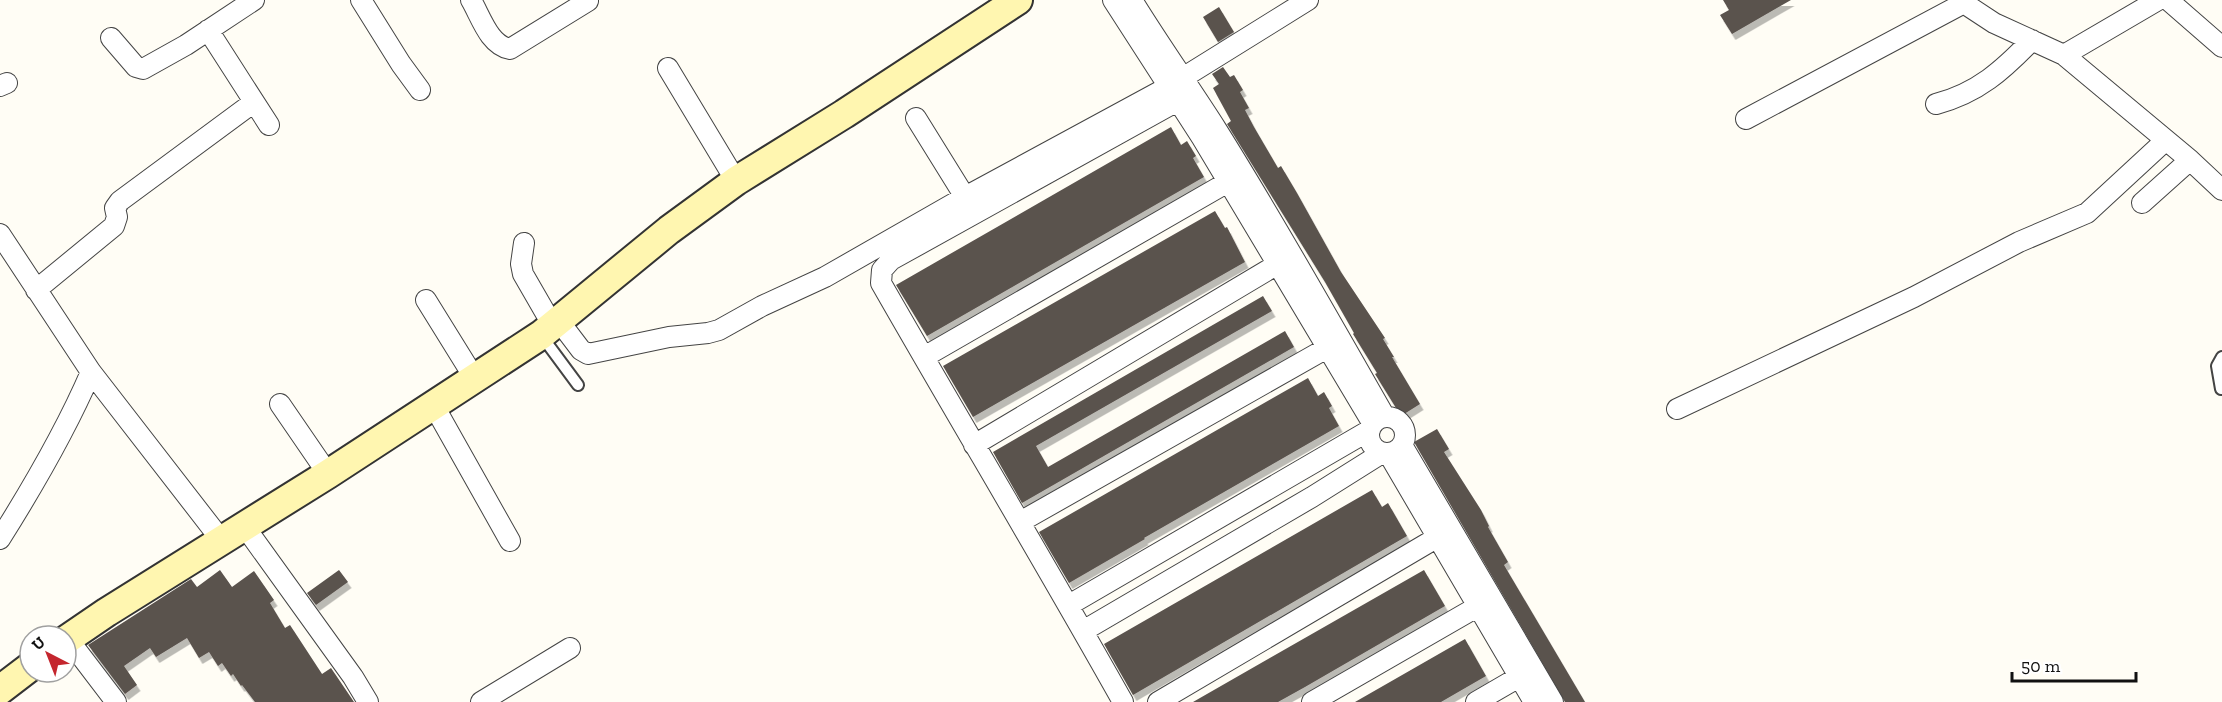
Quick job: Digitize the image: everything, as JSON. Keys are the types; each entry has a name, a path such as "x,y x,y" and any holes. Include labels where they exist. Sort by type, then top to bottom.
{"street":[{"path":"111,38 136,67 143,69 186,45 254,0"},
{"path":"361,0 420,90"},
{"path":"471,0 493,39 501,47 510,49 588,1"},
{"path":"78,632 475,379 551,327 669,230 736,181 844,114 1017,0"},
{"path":"1113,0 1180,90 1217,130 1285,260 1376,424 1371,444 1391,450 1485,602 1519,677 1534,702"},
{"path":"1132,0 1155,54"},
{"path":"1123,702 881,283 882,270 891,260 1062,163 1180,90 1308,0"},
{"path":"2064,55 2158,0"},
{"path":"2168,0 2222,47"},
{"path":"1746,119 1961,2 1994,23 2064,55 2190,160 2222,190"},
{"path":"208,30 269,125"},
{"path":"1936,104 1952,100 2005,69 2032,40"},
{"path":"668,68 736,181"},
{"path":"1180,90 1202,138 1228,182 1285,260 1327,348 1376,424"},
{"path":"524,243 521,264 523,274 551,327 588,354 669,337 719,330 762,306 825,278 965,197 1180,90"},
{"path":"36,290 114,226 117,217 115,207 120,201 254,102"},
{"path":"916,118 965,197"},
{"path":"1677,409 1914,297 2019,242 2087,213 2166,140"},
{"path":"2142,203 2190,160"},
{"path":"924,357 1228,182"},
{"path":"1,240 96,378 341,659 368,702"},
{"path":"974,445 1285,260"},
{"path":"426,300 475,379"},
{"path":"1020,522 1327,348"},
{"path":"0,539 96,378"},
{"path":"280,404 328,474"},
{"path":"434,406 510,541"},
{"path":"1069,605 1376,424 1393,418 1400,423 1405,438 1391,450 1083,631"},
{"path":"1391,450 1438,537 1553,702"},
{"path":"1221,516 1236,540"},
{"path":"1158,702 1438,537"},
{"path":"1312,702 1485,602"},
{"path":"481,702 570,648"},
{"path":"78,654 116,702"},
{"path":"0,690 18,676"},
{"path":"1476,702 1519,677"}],"lane":[{"path":"551,327 578,385"},
{"path":"2221,389 2217,366 2222,357"}],"building":[{"path":"1723,0 1791,0 1732,34 1720,15 1729,10"},
{"path":"1219,7 1234,32 1218,42 1203,17"},
{"path":"1223,67 1230,77 1234,75 1243,90 1240,92 1249,108 1245,110 1254,127 1278,168 1281,166 1341,272 1385,338 1383,339 1394,357 1392,357 1420,404 1401,416 1375,374 1377,373 1325,282 1227,124 1231,121 1213,88 1219,84 1212,74"},
{"path":"1171,127 1181,145 1187,141 1196,156 1193,158 1204,177 927,336 896,285"},
{"path":"1215,211 1225,228 1227,227 1245,262 973,417 943,366"},
{"path":"1263,296 1272,311 1036,446 1048,467 1285,331 1294,347 1022,503 993,452"},
{"path":"1308,378 1318,396 1324,392 1332,406 1329,408 1339,426 1069,583 1039,532"},
{"path":"1437,429 1449,449 1444,452 1481,510 1508,562 1504,565 1585,702 1565,702 1414,442"},
{"path":"1372,490 1382,507 1388,503 1407,536 1133,695 1104,644"},
{"path":"220,570 232,587 254,571 274,600 270,603 285,628 290,625 322,674 331,668 354,702 255,702 222,663 218,666 209,652 199,658 187,638 156,657 150,648 124,666 137,685 125,694 88,645 191,579 197,587"},
{"path":"339,570 348,582 316,605 307,593"},
{"path":"1424,570 1445,606 1305,687 1278,702 1193,702"},
{"path":"1465,639 1486,676 1441,702 1355,702"}]}
